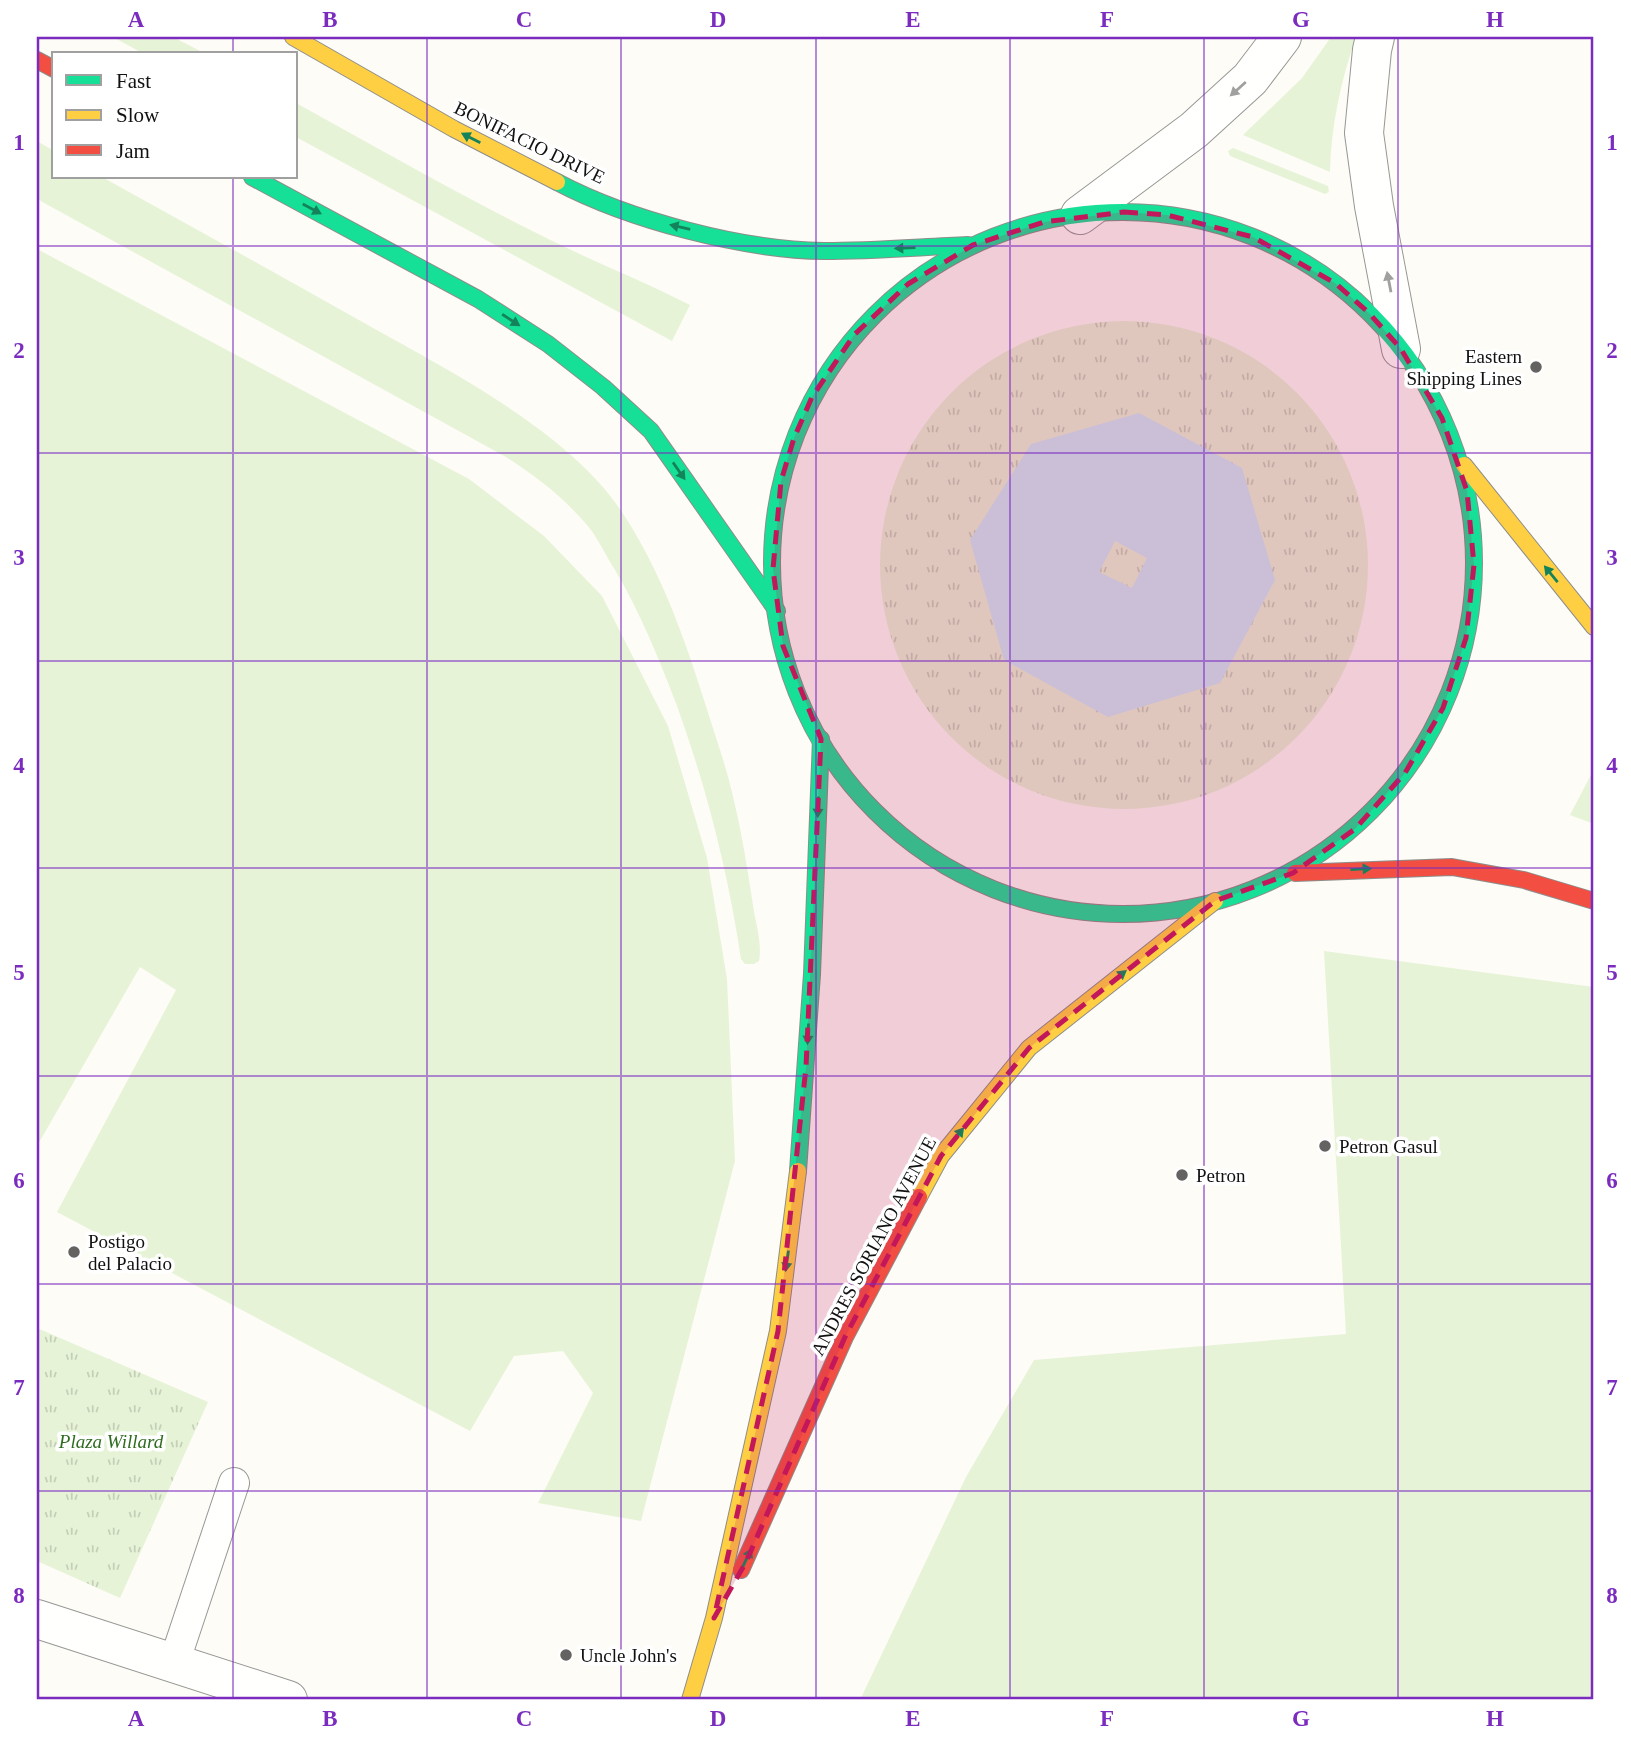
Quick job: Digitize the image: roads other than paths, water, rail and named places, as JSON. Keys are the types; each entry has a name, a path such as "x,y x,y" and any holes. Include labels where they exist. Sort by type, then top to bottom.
{"main road":[{"name":"BONIFACIO DRIVE","path":"293,37 454,129 568,188 649,220 747,243 822,251 973,245"},
{"path":"254,178 478,299 548,344 603,387 651,431 779,613"},
{"path":"1124,212 1167,215 1210,224 1253,237 1295,257 1335,283 1369,313 1401,349 1424,382 1442,418 1467,491 1472,528 1472,602 1466,638 1443,708 1426,742 1405,773 1355,829 1325,853 1293,873 1255,889 1176,910 1096,913 1057,908 1018,898 981,884 948,868 917,848 863,799 840,770 805,709 783,646 773,569 781,481 794,438 812,397 854,335 908,284 973,245 1020,228 1080,215 1124,212"},
{"path":"1457,457 1594,627"},
{"name":"ANDRES SORIANO AVENUE","path":"690,1700 714,1618 778,1331 797,1191 812,974 821,739"},
{"path":"1293,873 1396,867 1452,867 1524,880 1594,901"},
{"name":"ANDRES SORIANO AVENUE","path":"714,1618 746,1562 845,1338 941,1156 1029,1048 1215,901"}],"street":[{"path":"1080,215 1194,130 1250,79 1282,37"},
{"path":"1375,37 1371,50 1364,133 1374,206 1401,349"},
{"path":"37,1619 288,1700"}],"lane":[{"path":"174,1663 234,1483"}],"water":[{"path":"1139,413 1242,468 1275,580 1220,683 1108,717 1004,660 970,540 1031,444","holes":["1115,541 1147,558 1132,588 1099,572"]}],"place":[{"name":"Eastern Shipping Lines","path":"1536,367"},
{"name":"Petron Gasul","path":"1325,1146"},
{"name":"Petron","path":"1182,1175"},
{"name":"Postigo del Palacio","path":"74,1252"},
{"name":"Uncle John's","path":"566,1655"}],"park label":[{"name":"Plaza Willard","path":"111,1441"}]}
